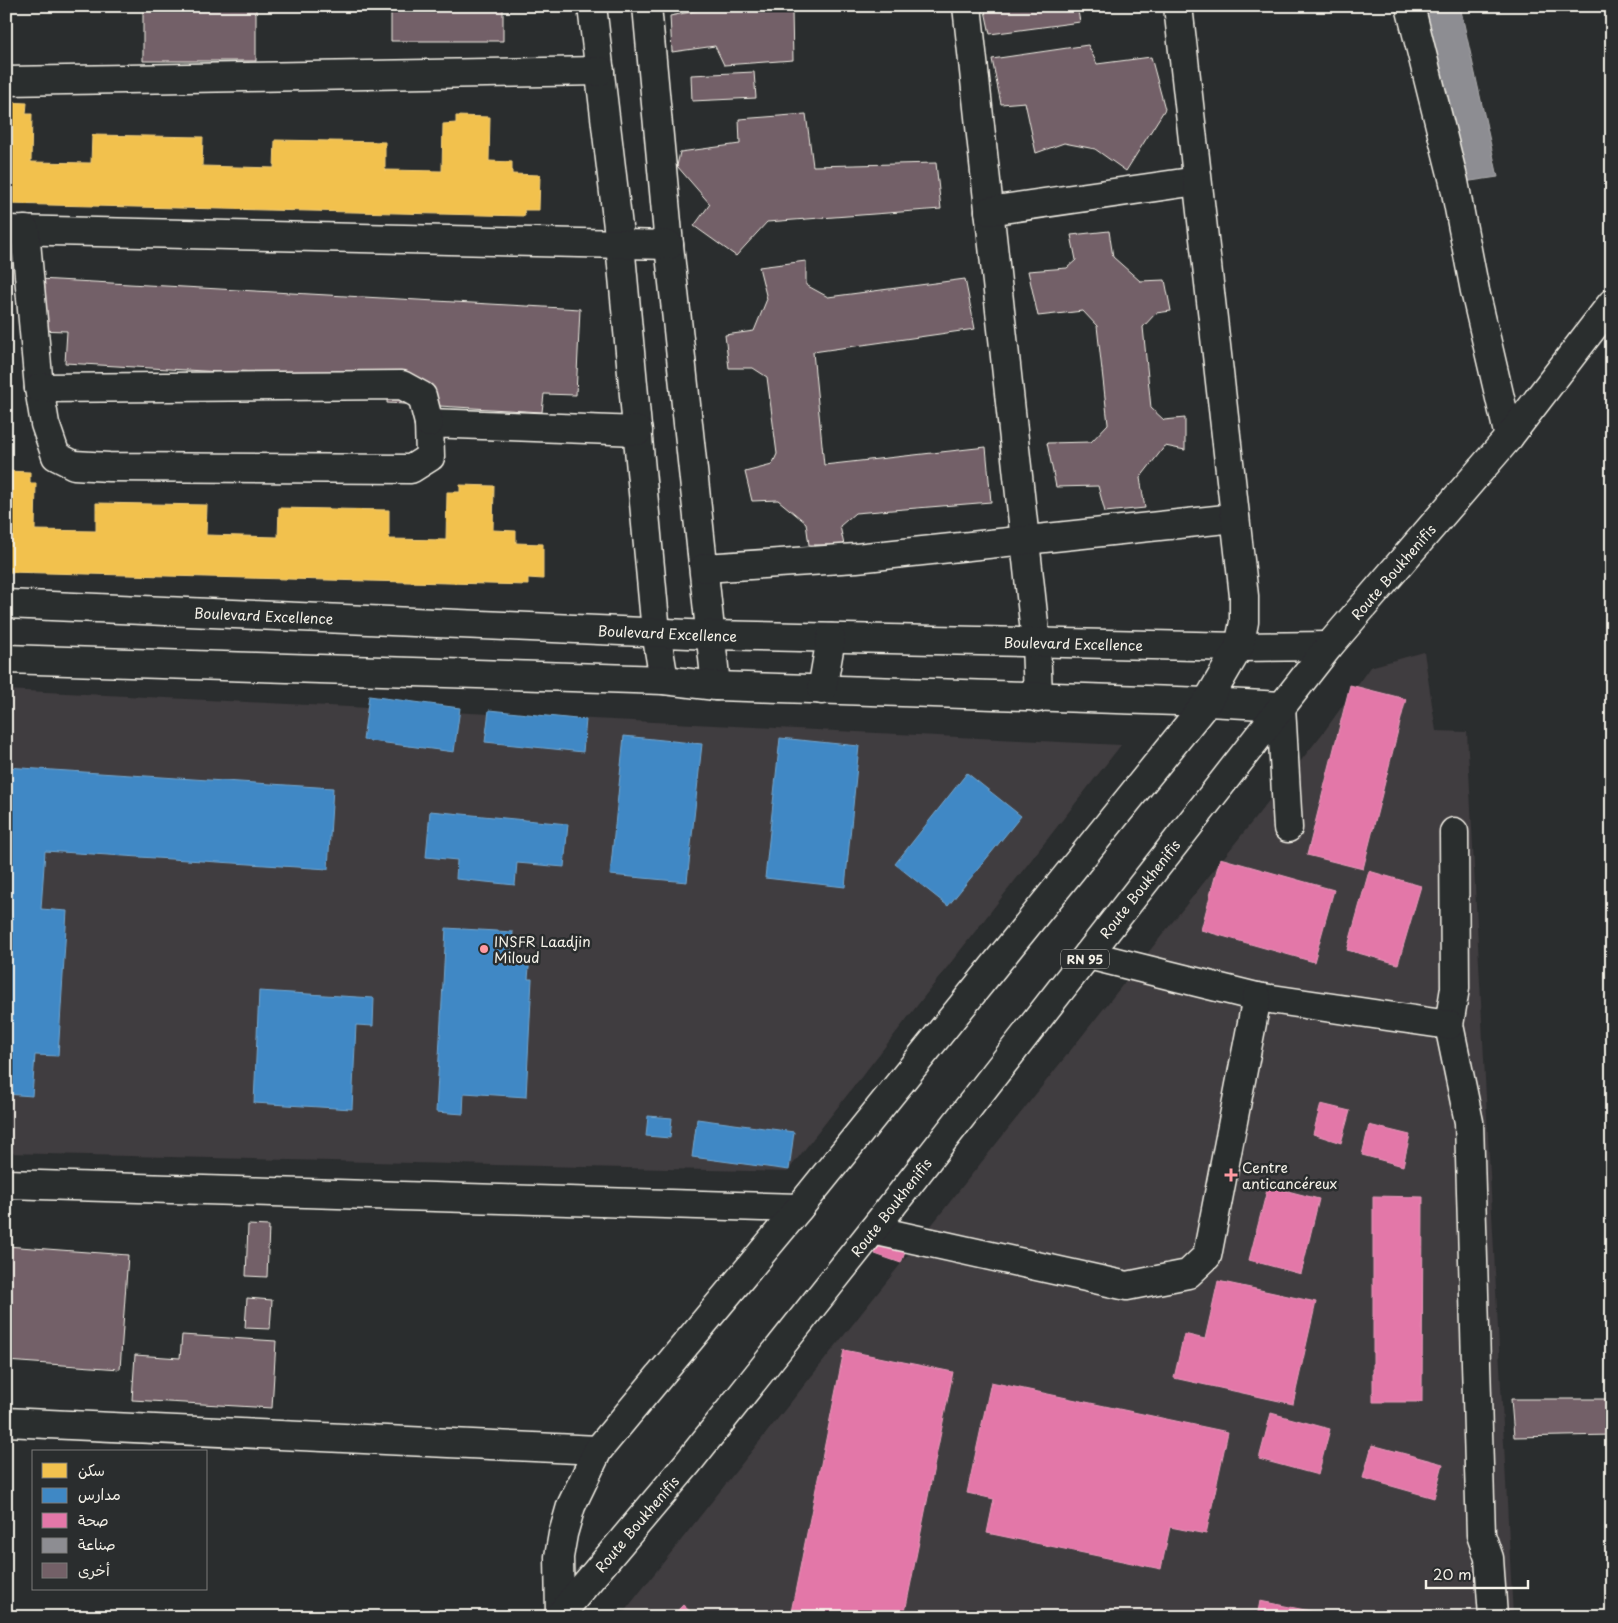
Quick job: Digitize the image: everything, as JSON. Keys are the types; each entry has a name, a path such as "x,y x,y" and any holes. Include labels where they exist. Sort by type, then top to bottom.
{"street":[{"path":"592,6 620,244 656,632 664,680"},
{"path":"647,6 668,245 716,686"},
{"path":"967,6 1036,642 1038,698"},
{"path":"559,1616 559,1556 563,1534 571,1506 598,1450 799,1208 1207,702 1239,647 1244,622 1244,596 1178,6"},
{"path":"1410,6 1454,182 1475,291 1509,437"},
{"path":"6,81 600,71"},
{"path":"989,211 1197,181"},
{"path":"39,388 402,385 422,396 429,423 430,457 411,469 109,467 74,465 56,456 45,424 39,388 16,230 668,245"},
{"name":"Route Boukhenifis","path":"559,1616 686,1464 873,1230 1329,646 1509,437 1612,303"},
{"path":"429,423 638,431"},
{"path":"704,568 856,558 1235,518"},
{"name":"Boulevard Excellence","path":"6,604 711,635 1239,647 1329,646"},
{"path":"822,690 831,638"},
{"path":"6,659 664,680 716,686 1281,706 1288,828"},
{"path":"1454,832 1456,988 1450,1025 1469,1122 1481,1535 1489,1558 1493,1617"},
{"path":"1088,955 1257,998 1450,1025"},
{"path":"873,1230 1127,1286 1188,1274 1207,1256 1257,998"},
{"path":"6,1184 799,1208"},
{"path":"6,1422 598,1450"}],"shaded area":[{"name":"Centre anticancéreux","path":"1424,652 1436,731 1467,732 1513,1617 620,1617 1326,729 1370,667"},
{"name":"INSFR Laadjin Miloud","path":"6,690 1121,745 787,1172 6,1153"}],"building: سكن":[{"path":"6,102 27,103 26,114 32,114 31,162 91,163 92,135 203,137 202,166 274,168 275,140 385,142 385,170 442,171 443,124 456,123 456,116 490,117 489,161 512,162 512,174 540,175 539,210 524,210 525,216 6,204"},
{"path":"6,471 30,472 30,483 36,483 35,530 96,531 96,503 207,505 206,535 278,537 279,508 389,510 389,539 446,540 447,492 460,492 460,485 494,486 493,530 516,531 516,543 543,544 543,579 528,578 528,585 6,572"}],"building: مدارس":[{"path":"369,696 460,708 454,752 363,740"},
{"path":"489,710 586,720 583,752 485,742"},
{"path":"624,736 702,744 687,882 610,875"},
{"path":"780,738 859,746 845,887 765,878"},
{"path":"6,767 333,788 328,869 45,851 41,909 67,911 58,1056 35,1055 32,1096 6,1094"},
{"path":"967,773 1021,816 948,906 895,864"},
{"path":"430,811 568,824 564,867 517,863 515,885 456,879 457,860 426,857"},
{"path":"446,928 513,932 511,956 530,957 528,979 532,979 526,1097 464,1093 463,1114 436,1112"},
{"path":"259,991 374,998 373,1026 356,1025 352,1109 254,1103"},
{"path":"648,1116 672,1118 670,1138 646,1136"},
{"path":"697,1119 794,1132 789,1170 692,1157"}],"building: صحة":[{"path":"1350,685 1406,699 1363,869 1307,855"},
{"path":"1220,858 1334,890 1314,962 1201,930"},
{"path":"1369,871 1421,886 1398,964 1347,950"},
{"path":"1321,1104 1350,1111 1341,1143 1313,1134"},
{"path":"1369,1125 1410,1135 1403,1166 1362,1155"},
{"path":"1268,1186 1319,1199 1301,1274 1249,1260"},
{"path":"1373,1196 1423,1197 1422,1402 1373,1402"},
{"path":"883,1229 910,1239 901,1263 875,1254"},
{"path":"1218,1281 1316,1302 1293,1404 1174,1378 1184,1334 1205,1339"},
{"path":"844,1350 953,1372 904,1617 790,1617"},
{"path":"991,1382 1228,1432 1206,1534 1170,1527 1161,1569 987,1533 994,1499 967,1493"},
{"path":"1271,1413 1330,1429 1318,1475 1259,1459"},
{"path":"1372,1445 1443,1464 1434,1498 1363,1478"},
{"path":"1260,1601 1340,1617 1257,1617"},
{"path":"683,1605 696,1617 671,1617"}],"building: صناعة":[{"path":"1418,6 1460,6 1498,177 1457,183"}],"building: أخرى":[{"path":"143,6 256,6 256,61 143,61"},
{"path":"391,6 503,6 503,41 391,41"},
{"path":"696,6 852,6 792,12 793,60 724,65 715,46 672,52 670,16 700,10"},
{"path":"984,6 1077,6 1080,22 990,34"},
{"path":"1088,45 1097,64 1151,57 1165,109 1126,171 1095,149 1064,143 1036,153 1025,102 1001,104 992,59"},
{"path":"754,72 756,98 692,101 691,75"},
{"path":"806,114 813,166 936,163 941,209 767,222 736,256 694,226 710,204 677,166 680,152 740,144 739,119"},
{"path":"1109,231 1113,257 1140,281 1165,280 1171,311 1156,313 1143,327 1151,408 1164,420 1185,418 1185,450 1165,446 1140,478 1145,508 1105,512 1098,486 1056,487 1047,443 1091,442 1108,424 1097,326 1083,311 1038,316 1028,271 1067,268 1076,260 1071,235"},
{"path":"806,261 806,285 828,297 965,279 975,329 813,352 824,465 986,447 991,502 855,513 840,526 844,545 809,545 806,523 778,500 752,501 745,472 772,465 777,454 767,377 753,368 729,368 725,335 754,331 767,299 759,267"},
{"path":"39,279 580,309 576,395 544,394 542,412 387,403 388,379 65,363 67,331 36,330"},
{"path":"6,291 11,291 8,335 6,335"},
{"path":"248,1225 269,1226 267,1277 246,1276"},
{"path":"6,1246 128,1255 120,1369 6,1361"},
{"path":"247,1298 272,1300 270,1329 245,1328"},
{"path":"182,1335 276,1341 272,1408 132,1400 135,1355 180,1358"},
{"path":"1511,1399 1612,1399 1612,1435 1514,1437"}],"place":[{"name":"INSFR Laadjin Miloud","path":"484,949"},
{"name":"Centre anticancéreux","path":"1231,1175"}]}
